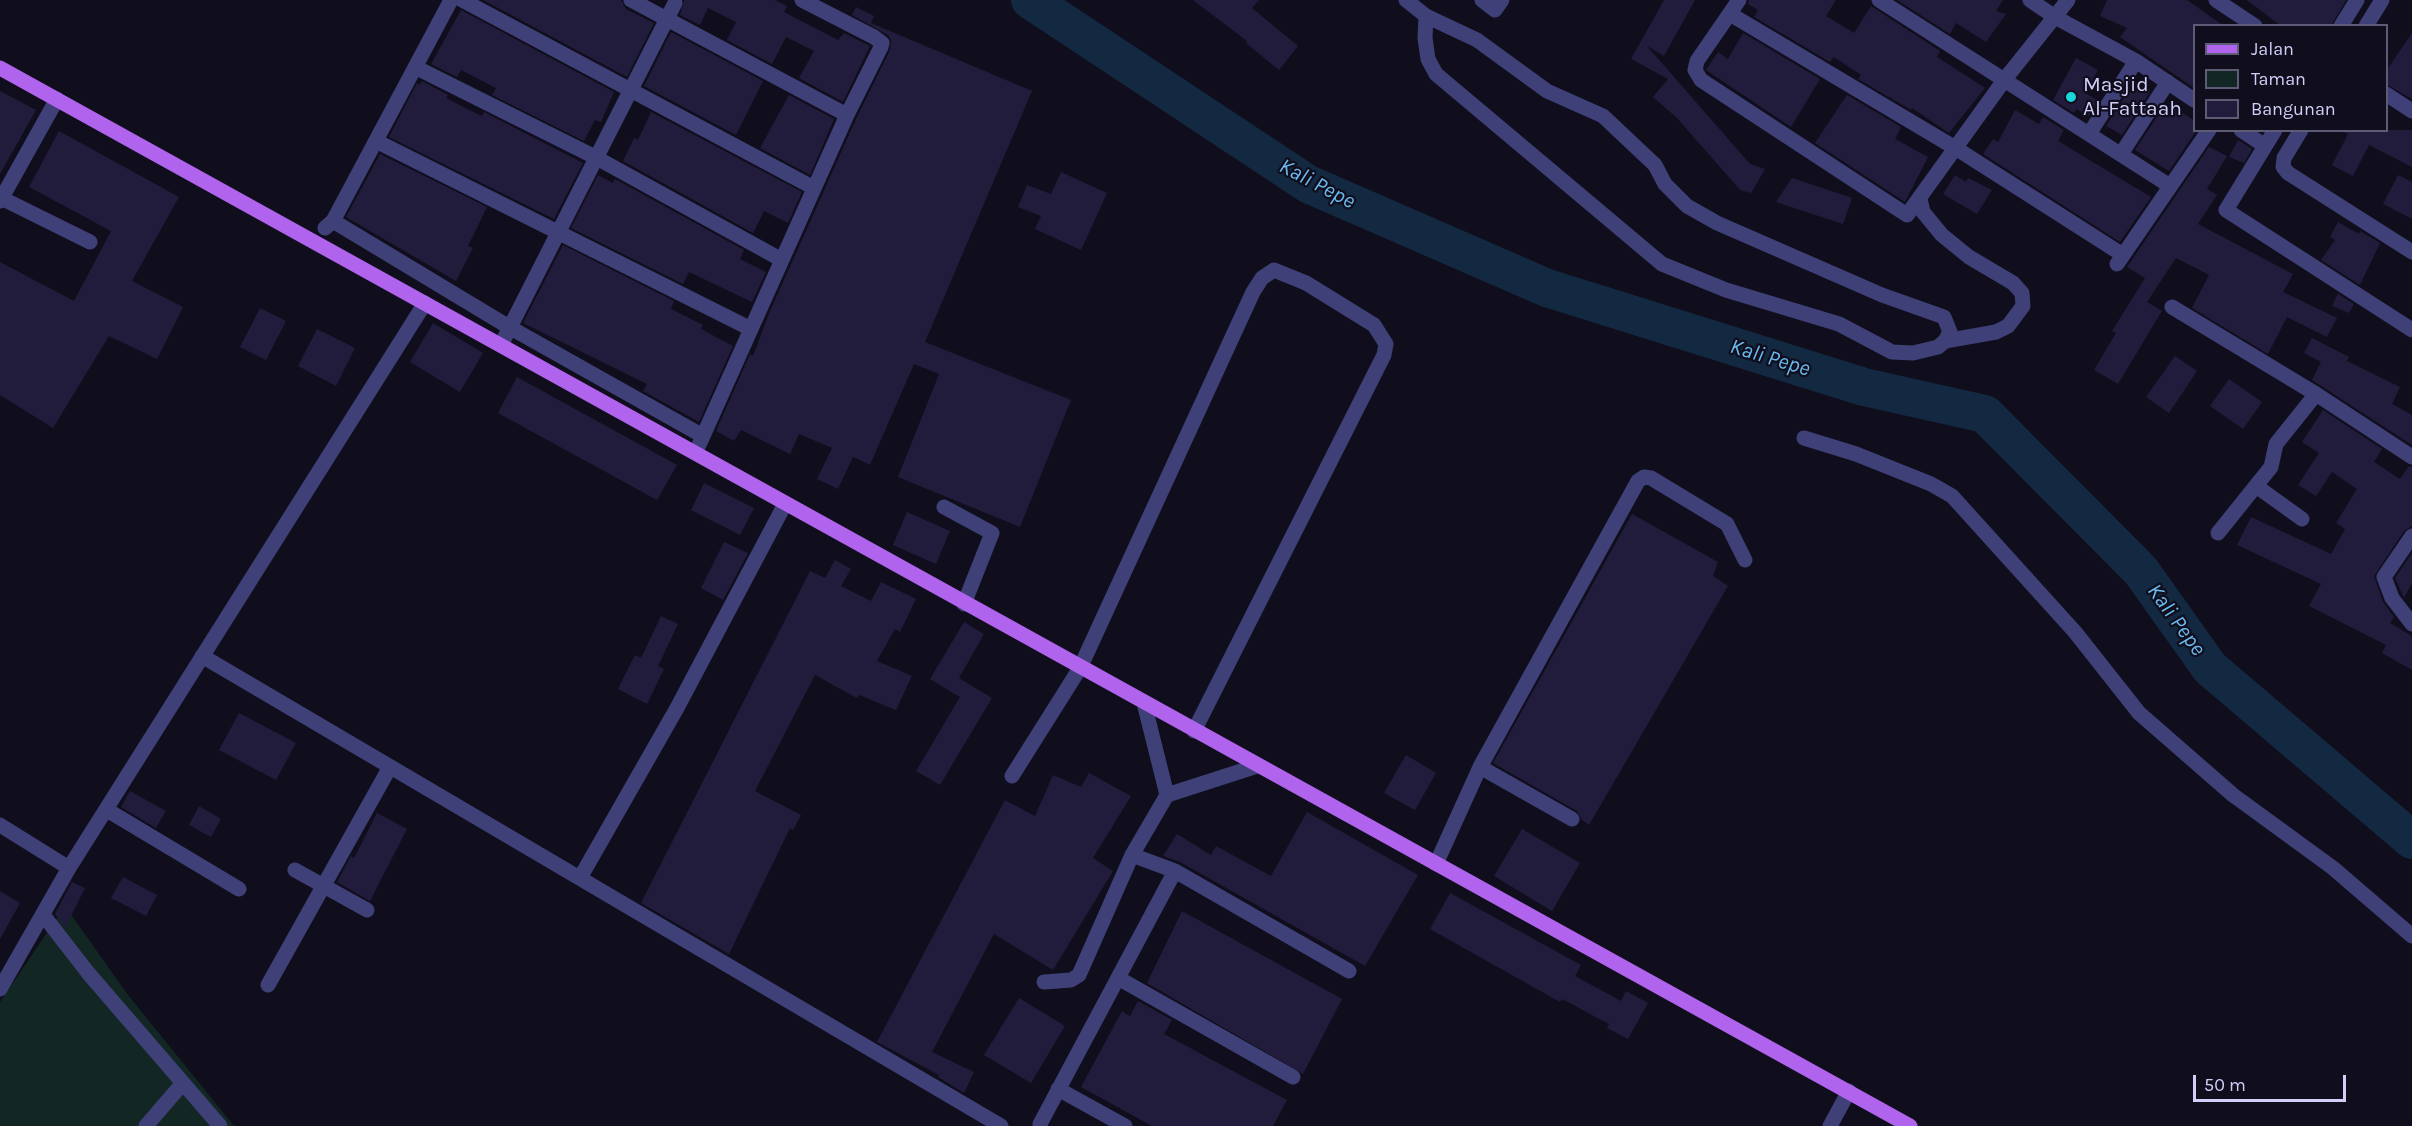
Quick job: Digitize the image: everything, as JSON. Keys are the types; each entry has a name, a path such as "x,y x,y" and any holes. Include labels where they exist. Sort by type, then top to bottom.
{"main road":[{"path":"0,68 1910,1126"}],"street":[{"path":"451,0 329,224 701,441 847,115 882,44 802,0"},
{"path":"462,0 814,188"},
{"path":"631,0 847,115"},
{"path":"1406,0 1426,16 1477,40 1547,91 1603,116 1655,165 1665,184 1687,206 1717,223 1882,295 1944,317 1950,332 1945,341 1938,347 1913,353 1892,352 1839,324 1726,290 1662,264 1436,74 1428,59 1425,38 1426,16"},
{"path":"1482,0 1496,10 1502,0"},
{"path":"1739,0 1697,61 1695,70 1701,80 1907,215 2006,79 2068,0"},
{"path":"1879,0 2006,79 2170,186"},
{"path":"2031,0 2055,17 2136,61 2193,99"},
{"path":"2216,0 2252,24"},
{"path":"2342,24 2357,0"},
{"path":"2367,24 2382,0"},
{"path":"501,345 675,3"},
{"path":"1730,14 1957,149 2120,259 2208,132"},
{"path":"2089,134 2136,61"},
{"path":"415,67 595,157 782,260"},
{"path":"2121,154 2168,82"},
{"path":"2388,95 2412,111"},
{"path":"57,99 1,199 90,242"},
{"path":"2244,132 2265,146"},
{"path":"2274,132 2226,210 2412,330"},
{"path":"2300,132 2284,158 2283,167 2288,173 2412,252"},
{"path":"376,141 751,329"},
{"path":"1920,199 1923,212 1942,236 1969,257 2013,283 2022,293 2023,306 2008,326 1996,332 1945,341"},
{"path":"1012,776 1080,668 1253,292 1262,278 1274,270 1306,283 1374,325 1386,344 1384,355 1194,731"},
{"path":"0,989 44,916 69,868 425,303"},
{"path":"2172,307 2316,394 2412,457"},
{"path":"2218,534 2271,467 2276,444 2316,394"},
{"path":"1804,438 1856,454 1931,484 1952,496 2075,632 2139,713 2234,795 2333,867 2412,936"},
{"path":"1436,864 1480,767 1638,481 1644,477 1651,478 1727,524 1745,560"},
{"path":"2256,486 2302,519"},
{"path":"580,878 677,708 785,504"},
{"path":"944,507 993,533 964,604"},
{"path":"2412,536 2384,577 2392,598 2412,624"},
{"path":"202,656 1001,1126"},
{"path":"1144,703 1167,795"},
{"path":"1044,982 1071,980 1078,975 1132,855 1167,795 1257,766"},
{"path":"268,985 390,767"},
{"path":"1480,767 1572,819"},
{"path":"106,810 239,889"},
{"path":"0,825 69,868"},
{"path":"1132,855 1175,872 1349,971"},
{"path":"295,870 367,910"},
{"path":"1040,1124 1175,872"},
{"path":"44,916 89,974 220,1126"},
{"path":"1118,978 1293,1077"},
{"path":"146,1126 183,1083"},
{"path":"1058,1089 1125,1126"},
{"path":"1830,1126 1849,1091"}],"green space":[{"path":"65,906 128,995 234,1126 0,1126 0,1002"}],"building":[{"path":"483,0 621,0 626,9 654,23 627,77"},
{"path":"684,0 775,0 787,6 784,12 838,40 844,33 870,46 843,102 799,78 814,51 786,37 772,64 727,40 736,22 708,8 700,25 680,15"},
{"path":"1193,0 1259,0 1252,8 1298,46 1279,70 1246,43 1247,41"},
{"path":"1664,0 1695,0 1664,56 1647,46 1750,164 1765,169 1751,193 1740,190 1677,118 1653,97 1668,79 1631,59"},
{"path":"1749,0 1836,0 1826,16 1854,33 1871,6 1940,51 1937,57 1985,88 1949,133 1912,108 1911,110 1858,79 1861,75 1834,57 1830,62 1754,17 1758,10 1748,4"},
{"path":"1897,0 2003,0 1996,11 2006,14 1986,42 1956,23 1950,34"},
{"path":"2107,0 2187,0 2221,24 2193,24 2193,87 2120,37 2127,28 2100,16"},
{"path":"2247,0 2346,0 2332,24 2278,24"},
{"path":"856,7 874,16 871,23 1032,91 925,342 1071,400 1020,527 898,477 939,374 914,364 870,465 853,457 838,489 817,479 832,448 799,434 790,454 741,430 734,441 716,431 750,354 753,356 770,311 856,119 890,50 891,40 888,35 852,15"},
{"path":"461,10 614,92 601,122 595,120 584,141 492,95 496,88 461,70 457,77 431,64"},
{"path":"671,32 763,81 736,135 644,86"},
{"path":"1743,33 1820,79 1791,127 1706,70 1718,52 1728,59"},
{"path":"2412,33 2412,99 2388,85 2388,68"},
{"path":"2076,58 2098,70 2085,93 2099,101 2089,116 2076,109 2074,113 2053,100"},
{"path":"422,81 448,95 446,98 465,108 482,116 484,112 583,163 554,219 389,137 417,83 420,85"},
{"path":"2134,82 2150,92 2122,135 2106,126"},
{"path":"0,91 36,110 0,174"},
{"path":"789,95 834,119 810,175 760,148"},
{"path":"1847,95 1901,127 1895,139 1928,157 1905,202 1815,143"},
{"path":"2166,103 2193,119 2193,132 2196,132 2169,171 2135,150"},
{"path":"2015,110 2039,124 2043,117 2064,130 2058,141 2151,197 2120,242 1983,154 1993,139 1998,142"},
{"path":"651,112 802,192 788,223 764,211 753,233 623,161 634,138 638,140"},
{"path":"2412,130 2412,167 2369,145 2353,176 2332,165 2348,134 2344,132"},
{"path":"59,131 179,197 132,281 183,307 157,359 109,336 53,428 0,395 0,262 74,301 111,231 29,187"},
{"path":"2238,140 2252,149 2244,163 2229,157"},
{"path":"2209,147 2227,156 2207,189 2217,195 2198,224 2293,274 2283,292 2337,318 2327,337 2287,317 2268,354 2192,308 2209,275 2176,258 2147,302 2162,311 2118,384 2094,370 2116,333 2112,331 2145,278 2127,267"},
{"path":"380,154 487,207 468,246 473,248 456,281 346,217"},
{"path":"1061,172 1107,193 1081,250 1035,229 1041,216 1018,207 1027,185 1051,194"},
{"path":"598,175 613,183 615,179 744,250 740,259 766,272 752,302 689,272 683,284 571,228"},
{"path":"1955,175 1966,182 1968,178 1992,190 1977,214 1943,194"},
{"path":"2398,175 2412,182 2412,219 2383,204"},
{"path":"1792,178 1852,198 1843,224 1776,202"},
{"path":"2338,222 2380,243 2360,285 2321,260 2335,240 2330,237"},
{"path":"563,245 674,301 671,309 703,325 701,329 733,346 699,422 643,391 647,384 523,323"},
{"path":"2338,294 2354,304 2349,313 2332,306"},
{"path":"260,308 286,321 266,360 240,347"},
{"path":"433,323 483,353 460,392 410,362"},
{"path":"317,329 355,348 336,386 298,366"},
{"path":"2312,338 2349,357 2347,361 2400,387 2392,404 2412,415 2412,445 2312,380 2321,362 2304,353"},
{"path":"2175,356 2197,371 2169,413 2146,397"},
{"path":"517,377 677,465 657,500 498,413"},
{"path":"2229,379 2262,402 2243,429 2210,406"},
{"path":"2323,410 2382,449 2374,462 2400,479 2409,466 2412,467 2412,526 2404,531 2374,576 2383,602 2394,617 2390,623 2412,636 2412,670 2382,653 2386,645 2309,606 2321,584 2237,545 2251,517 2331,554 2345,529 2336,523 2357,489 2332,472 2316,496 2298,485 2319,453 2302,442"},
{"path":"704,483 754,508 740,535 691,510"},
{"path":"907,512 950,531 936,564 893,545"},
{"path":"1632,514 1718,562 1713,576 1728,586 1589,825 1582,820 1577,811 1493,763"},
{"path":"724,542 748,553 723,600 701,588"},
{"path":"2412,553 2412,583 2404,598 2395,578"},
{"path":"835,560 851,569 841,586 871,601 881,582 916,599 900,632 895,629 877,661 912,676 896,710 859,695 857,698 815,675 755,791 801,815 793,830 790,828 729,954 641,903 810,571 825,578"},
{"path":"661,616 678,624 658,666 664,669 647,704 618,689 635,655 641,658"},
{"path":"964,622 984,634 959,678 992,698 940,785 916,771 960,697 930,679"},
{"path":"239,713 296,743 276,780 219,750"},
{"path":"1406,755 1436,773 1415,810 1384,793"},
{"path":"1089,773 1131,796 1093,858 1113,871 1053,970 994,934 932,1052 974,1072 964,1093 938,1077 939,1075 877,1042 1005,800 1035,816 1053,775 1081,787"},
{"path":"130,791 166,811 156,828 121,807"},
{"path":"199,806 221,819 211,837 189,825"},
{"path":"1307,812 1418,875 1365,966 1180,862 1163,856 1177,834 1211,855 1216,846 1271,876"},
{"path":"377,813 407,829 370,901 337,882 351,856 354,858"},
{"path":"1522,829 1580,863 1552,911 1494,876"},
{"path":"123,877 157,895 146,916 111,898"},
{"path":"72,882 85,888 65,928 55,914"},
{"path":"0,891 20,903 0,939"},
{"path":"1450,893 1581,965 1575,976 1621,1001 1626,991 1648,1003 1628,1039 1607,1028 1609,1024 1562,999 1560,1002 1430,929"},
{"path":"1182,911 1342,999 1303,1074 1147,983"},
{"path":"1019,998 1065,1026 1031,1083 984,1055"},
{"path":"1138,1001 1172,1020 1164,1034 1287,1100 1273,1126 1152,1126 1081,1087 1122,1011 1130,1016"}],"waterway":[{"name":"Kali Pepe","path":"1030,0 1308,184 1547,288 1864,387 1985,414 2141,571 2210,668 2412,840"}],"place":[{"name":"Masjid Al-Fattaah","path":"2071,97"}]}
